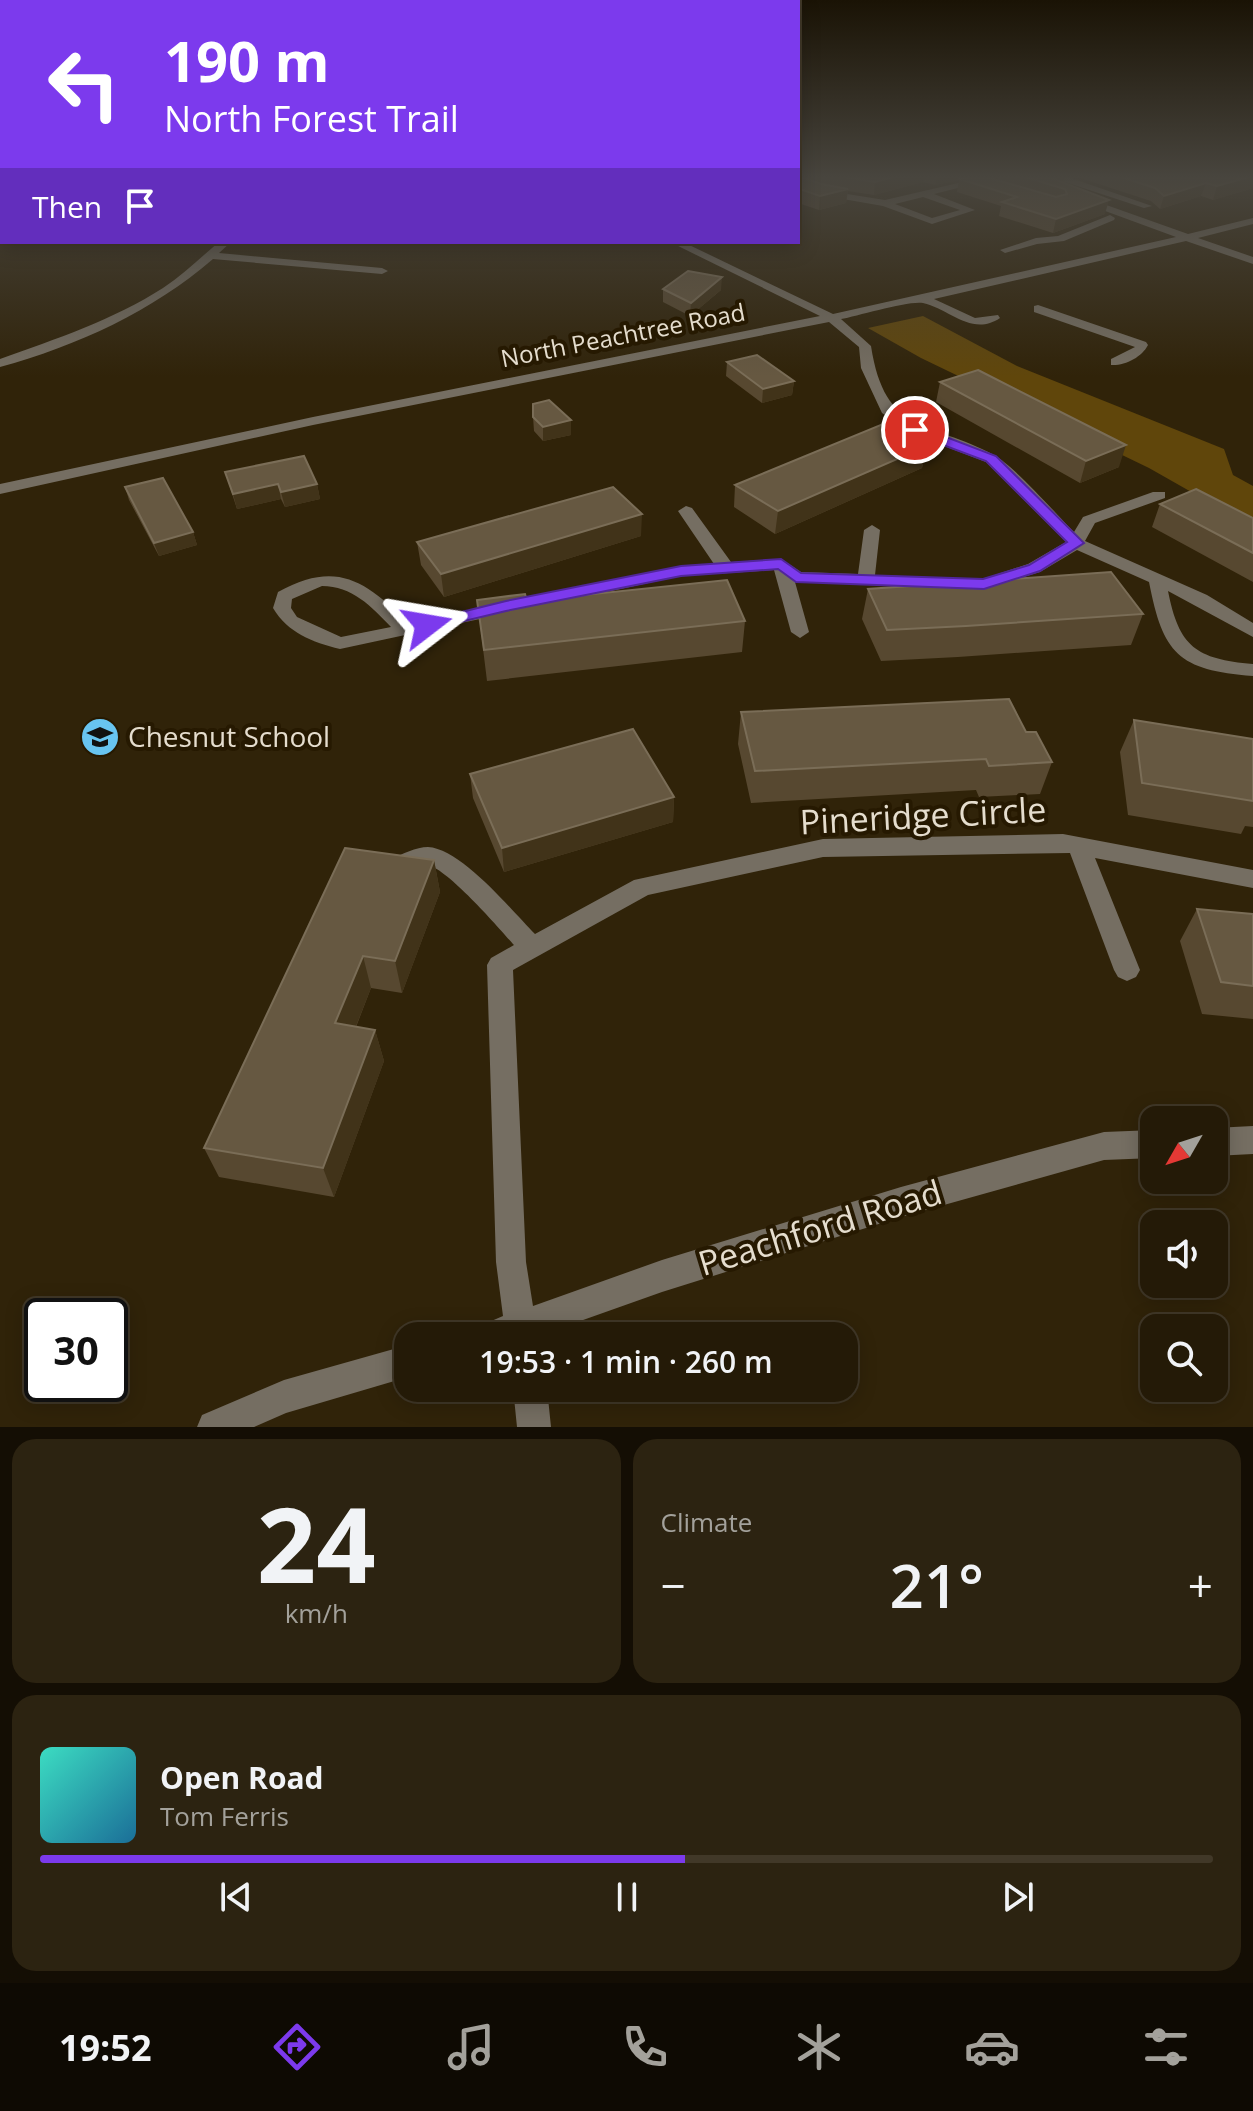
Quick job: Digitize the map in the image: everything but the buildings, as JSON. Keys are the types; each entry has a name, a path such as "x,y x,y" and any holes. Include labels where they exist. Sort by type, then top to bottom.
{"street":[{"path":"0,363 77,336 129,311 170,288 223,244"},
{"path":"679,244 833,319 865,346 868,368 887,410 915,430 991,459 1076,543 1201,599 1253,631"},
{"path":"1005,250 1027,244"},
{"name":"North Peachtree Road","path":"2,484 833,319 1167,244"},
{"path":"1178,244 1235,266 1253,269"},
{"path":"1205,244 1253,261"},
{"path":"208,255 382,271"},
{"path":"924,299 974,322 994,318"},
{"path":"1038,309 1142,345 1138,352 1116,362"},
{"path":"405,630 365,591 340,581 327,579 301,585 284,596 282,608 290,621 340,643 379,637 506,606 666,574 726,568 781,564 796,577 984,584 1034,568 1076,543 1089,520 1159,495"},
{"path":"686,511 726,568"},
{"path":"866,580 872,530"},
{"path":"781,564 800,632"},
{"path":"1157,579 1171,635 1188,653 1219,667 1253,670"},
{"name":"Pineridge Circle","path":"512,1322 500,965 642,887 823,848 1063,843 1253,879"},
{"path":"1079,846 1127,970"},
{"path":"400,865 427,856 438,858 454,869 532,947"},
{"path":"1228,1141 1253,1140"},
{"name":"Peachford Road","path":"541,1322 662,1276 901,1202 1104,1146 1140,1145"},
{"path":"214,1427 284,1397 394,1365"},
{"path":"531,1402 534,1427"}],"shaded area":[{"path":"923,316 1017,366 1224,449 1233,475 1253,486 1253,527 1149,468 921,358 868,328"}],"place":[{"name":"Chesnut School","path":"100,737"}],"route":[{"path":"427,625 681,571 781,564 796,577 984,584 1034,568 1076,543 991,459 915,430"}]}
